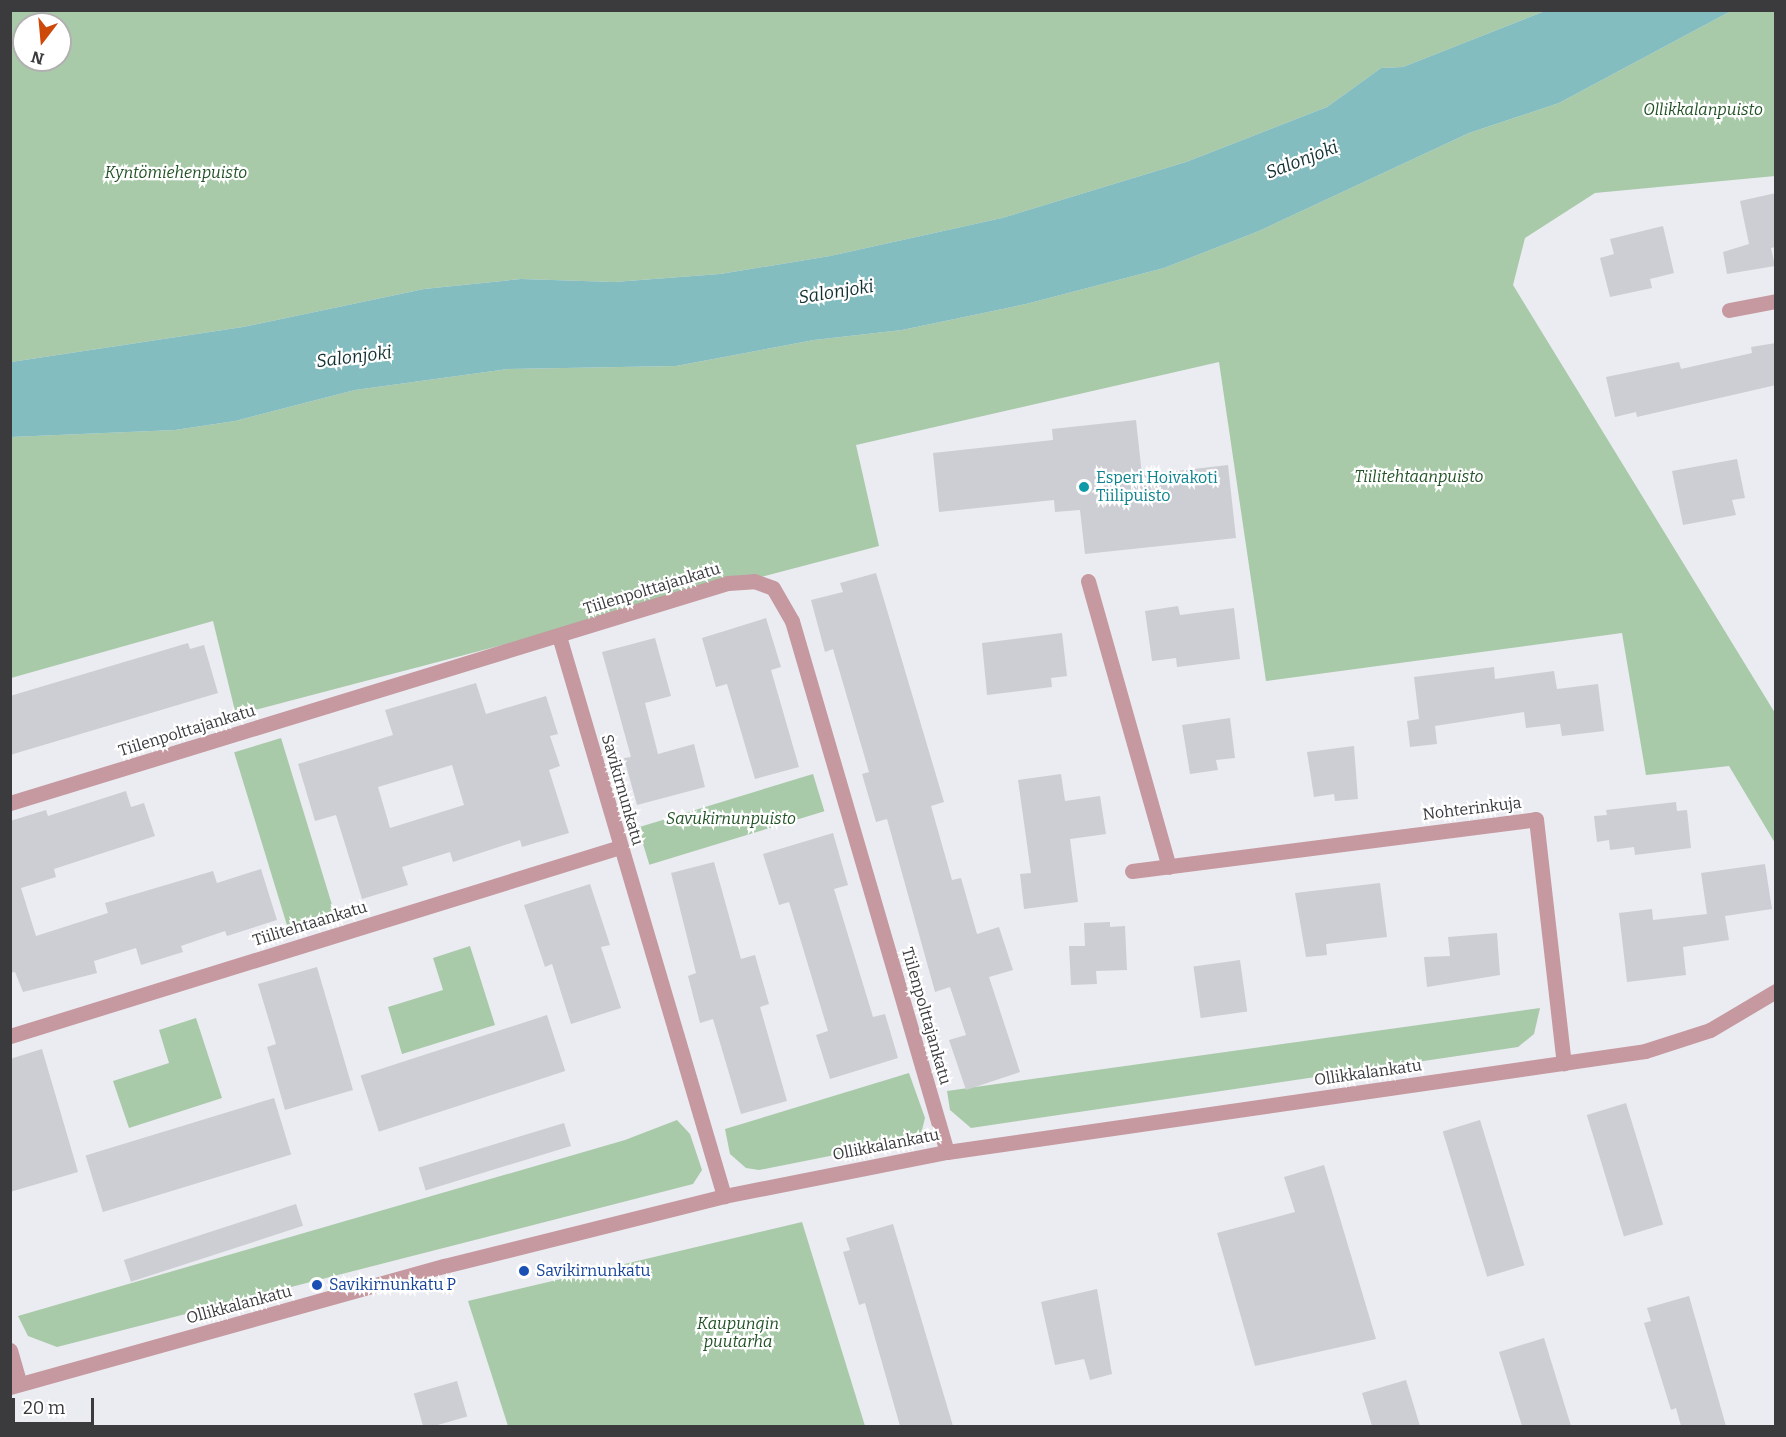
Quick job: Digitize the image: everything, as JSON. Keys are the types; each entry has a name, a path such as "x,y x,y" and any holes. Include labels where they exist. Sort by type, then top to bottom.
{"street":[{"path":"1729,310 1776,301"},
{"name":"Tiilenpolttajankatu","path":"10,804 728,583 754,581 773,588 786,604 947,1152"},
{"path":"1088,581 1169,867"},
{"name":"Savikirnunkatu","path":"559,636 620,847 687,1060 724,1196"},
{"name":"Nohterinkuja","path":"1132,871 1536,819 1564,1063"},
{"name":"Tiilitehtaankatu","path":"10,1036 620,847"},
{"name":"Ollikkalankatu","path":"15,1385 444,1266 724,1196 947,1152 1645,1051 1710,1030 1776,991"},
{"path":"10,1350 15,1385"}],"green space":[{"name":"Kyntömiehenpuisto","path":"11,11 1545,11 1403,67 1381,68 1327,107 1186,162 1002,218 830,256 720,274 614,282 521,279 424,289 243,327 11,362"},
{"name":"Tiilitehtaanpuisto","path":"1731,11 1775,11 1775,176 1595,193 1525,238 1513,285 1775,713 1775,843 1729,766 1646,775 1622,633 1266,681 1219,362 856,445 879,546 236,715 213,621 11,678 10,437 175,430 235,421 355,390 508,369 676,366 814,340 902,330 1026,304 1164,268 1259,231 1469,133 1559,103"},
{"path":"281,738 337,920 290,934 234,752"},
{"name":"Savukirnunpuisto","path":"813,774 824,811 649,865 638,828"},
{"path":"470,946 495,1025 402,1054 388,1007 443,990 433,958"},
{"path":"1540,1008 1534,1034 1518,1047 971,1128 950,1110 947,1091"},
{"path":"196,1018 222,1098 129,1128 113,1081 169,1063 159,1030"},
{"path":"909,1073 925,1118 920,1138 759,1170 746,1168 730,1154 725,1129"},
{"path":"677,1120 690,1134 702,1170 693,1184 57,1347 28,1336 18,1316 625,1140"},
{"name":"Kaupungin puutarha","path":"802,1222 865,1426 508,1426 468,1301"}],"water":[{"name":"Salonjoki","path":"1545,11 1731,11 1559,103 1469,133 1259,231 1164,268 1026,304 902,330 814,340 676,366 508,369 355,390 235,421 175,430 11,437 11,362 243,327 424,289 521,279 614,282 720,274 830,256 1002,218 1186,162 1327,107 1381,68 1403,67"}],"building":[{"path":"1776,193 1776,247 1771,248 1775,266 1727,274 1723,252 1749,244 1740,201"},
{"path":"1663,226 1674,273 1650,279 1652,288 1610,297 1600,258 1614,254 1610,239"},
{"path":"1776,343 1776,385 1637,417 1636,412 1615,417 1606,377 1679,362 1681,369 1752,353 1751,347"},
{"name":"Esperi Hoivakoti Tiilipuisto","path":"1136,420 1142,475 1228,465 1236,538 1085,554 1080,510 1055,512 1054,500 939,512 933,453 1053,440 1052,429"},
{"path":"1737,459 1745,498 1732,500 1736,515 1683,525 1672,471"},
{"path":"876,573 944,802 931,806 952,880 961,878 977,934 999,927 1013,970 989,977 1020,1072 966,1090 949,1040 966,1035 950,987 935,992 887,819 876,822 862,774 869,772 833,649 825,652 811,600 843,592 840,583"},
{"path":"1178,606 1180,615 1234,608 1240,659 1177,667 1176,658 1152,661 1145,611"},
{"path":"766,618 781,667 771,670 799,767 755,779 727,684 716,687 702,638"},
{"path":"1062,633 1067,676 1051,678 1052,687 987,695 982,643"},
{"path":"655,638 671,696 645,703 658,754 694,744 705,787 637,805 624,758 631,757 602,652"},
{"path":"188,643 190,649 204,645 218,693 10,755 10,696"},
{"path":"1494,667 1495,679 1554,671 1557,689 1598,684 1604,731 1562,736 1560,724 1526,728 1524,712 1435,726 1437,744 1410,747 1407,721 1419,719 1414,677"},
{"path":"476,683 486,714 546,696 558,734 550,736 560,766 549,770 569,833 522,847 520,840 453,862 450,852 402,867 408,885 362,899 336,815 315,821 298,764 393,735 385,710","holes":["452,765 464,805 390,828 378,787"]},
{"path":"1230,718 1235,758 1216,760 1218,770 1190,774 1182,725"},
{"path":"1354,746 1358,799 1335,801 1334,794 1314,797 1307,752"},
{"path":"1061,774 1065,801 1100,796 1106,834 1070,839 1078,902 1024,909 1020,874 1031,873 1018,780"},
{"path":"126,791 131,807 144,803 155,836 54,869 56,877 21,888 36,936 108,913 105,903 213,871 217,883 261,869 277,920 227,936 225,931 181,946 183,952 141,965 136,948 94,961 97,973 23,992 15,972 10,973 10,821 46,810 48,816"},
{"path":"1676,802 1677,811 1687,810 1691,848 1635,855 1634,847 1610,850 1609,840 1597,842 1594,816 1607,815 1606,810"},
{"path":"833,833 848,885 834,889 873,1017 885,1014 898,1058 830,1079 816,1035 828,1031 789,902 779,905 763,854"},
{"path":"714,862 741,959 755,955 769,1004 760,1007 787,1101 741,1114 713,1019 700,1023 688,976 696,973 671,873"},
{"path":"1765,864 1772,909 1725,916 1729,940 1683,947 1686,975 1627,982 1619,913 1652,909 1653,920 1707,914 1701,873"},
{"path":"1380,883 1387,937 1326,944 1327,955 1306,957 1295,893"},
{"path":"590,884 610,945 601,947 621,1008 571,1024 552,964 545,967 524,905"},
{"path":"1110,922 1110,927 1125,926 1127,970 1096,971 1097,984 1071,985 1069,946 1085,946 1084,923"},
{"path":"1497,933 1500,975 1427,987 1424,957 1450,956 1448,937"},
{"path":"1240,960 1247,1011 1201,1018 1193,967"},
{"path":"317,967 353,1090 285,1110 267,1047 276,1044 258,984"},
{"path":"547,1015 565,1071 379,1132 361,1076"},
{"path":"42,1049 78,1172 10,1192 10,1059"},
{"path":"274,1098 291,1154 103,1212 86,1156"},
{"path":"1626,1103 1663,1224 1624,1236 1587,1115"},
{"path":"1480,1120 1524,1265 1487,1277 1443,1131"},
{"path":"564,1123 571,1146 426,1190 419,1167"},
{"path":"1324,1165 1376,1339 1255,1366 1217,1233 1295,1212 1284,1177"},
{"path":"296,1204 303,1226 131,1282 124,1260"},
{"path":"893,1224 953,1426 900,1426 865,1303 859,1305 843,1252 850,1250 846,1238"},
{"path":"1097,1289 1112,1374 1090,1380 1084,1359 1055,1365 1041,1302"},
{"path":"1689,1296 1726,1426 1681,1426 1676,1408 1671,1410 1644,1323 1651,1321 1647,1308"},
{"path":"1544,1338 1571,1426 1522,1426 1499,1352"},
{"path":"1406,1380 1420,1426 1372,1426 1362,1393"},
{"path":"457,1381 467,1417 434,1426 423,1426 414,1393"}],"place":[{"name":"Esperi Hoivakoti Tiilipuisto","path":"1084,487"},
{"name":"Savikirnunkatu","path":"524,1271"},
{"name":"Savikirnunkatu P","path":"317,1285"}],"park label":[{"name":"Ollikkalanpuisto","path":"1703,110"}]}
